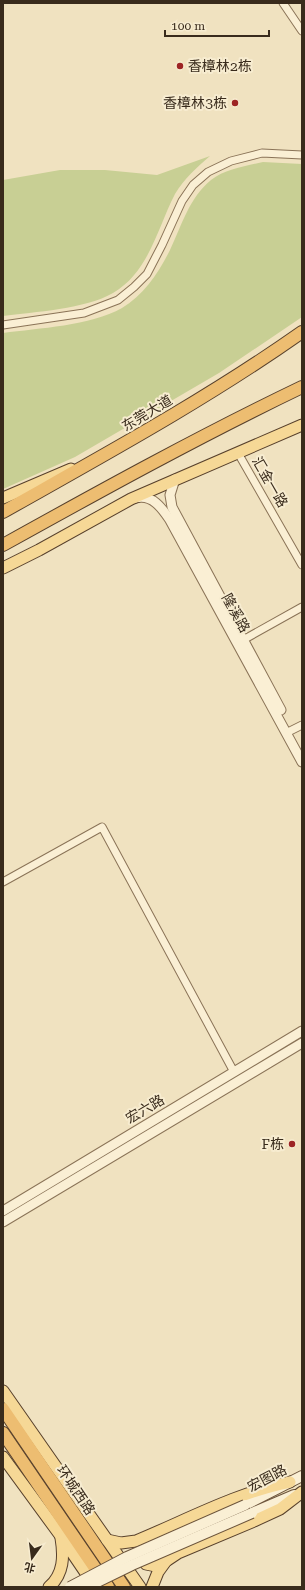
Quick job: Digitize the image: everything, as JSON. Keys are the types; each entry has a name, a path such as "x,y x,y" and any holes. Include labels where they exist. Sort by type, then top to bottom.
{"highway":[{"name":"东莞大道","path":"3,512 119,447 225,383 302,332"},
{"path":"5,545 204,435 302,387"},
{"name":"环城西路","path":"3,1409 124,1587"},
{"name":"环城西路","path":"3,1434 108,1587"}],"main road":[{"path":"3,568 131,499 302,425"},
{"path":"3,498 119,447"},
{"path":"3,1391 140,1587"},
{"path":"3,1457 60,1535 95,1587"},
{"name":"宏图路","path":"249,1509 290,1482 302,1476"},
{"path":"107,1540 121,1543 136,1541 242,1495 290,1482"},
{"path":"152,1535 143,1542 140,1548 141,1557 146,1564 156,1566 178,1553 254,1521 280,1508 302,1492"},
{"name":"宏图路","path":"249,1509 302,1492"},
{"path":"52,1585 63,1581 70,1584 71,1587 127,1557 249,1509"},
{"path":"87,1587 249,1509"},
{"path":"52,1585 62,1567 63,1551 60,1535"},
{"path":"152,1587 158,1572 166,1561"}],"street":[{"path":"283,3 302,31"},
{"path":"3,325 84,313 118,300 147,274 182,201 193,185 208,172 230,161 262,153 302,155"},
{"name":"汇金一路","path":"238,453 302,565"},
{"name":"隆溪路","path":"175,479 170,495 172,507 243,640 289,731 302,762"},
{"name":"隆溪路","path":"131,499 141,496 148,498 156,502 166,514 289,731 302,750"},
{"path":"243,640 302,607"},
{"path":"289,731 302,725"},
{"path":"3,882 102,827 234,1072"},
{"name":"宏六路","path":"3,1211 302,1031"},
{"name":"宏六路","path":"3,1222 302,1043"}],"green space":[{"path":"210,156 182,183 175,194 144,262 125,284 113,293 89,303 60,309 3,316 3,180 60,170 105,170 157,175"},
{"path":"263,162 302,164 302,317 219,373 75,457 3,489 3,333 80,323 109,314 130,303 144,290 156,275 170,250 192,203 203,187 223,173 236,168"}],"place":[{"name":"香樟林2栋","path":"180,66"},
{"name":"香樟林3栋","path":"235,103"},
{"name":"F栋","path":"292,1144"}]}
